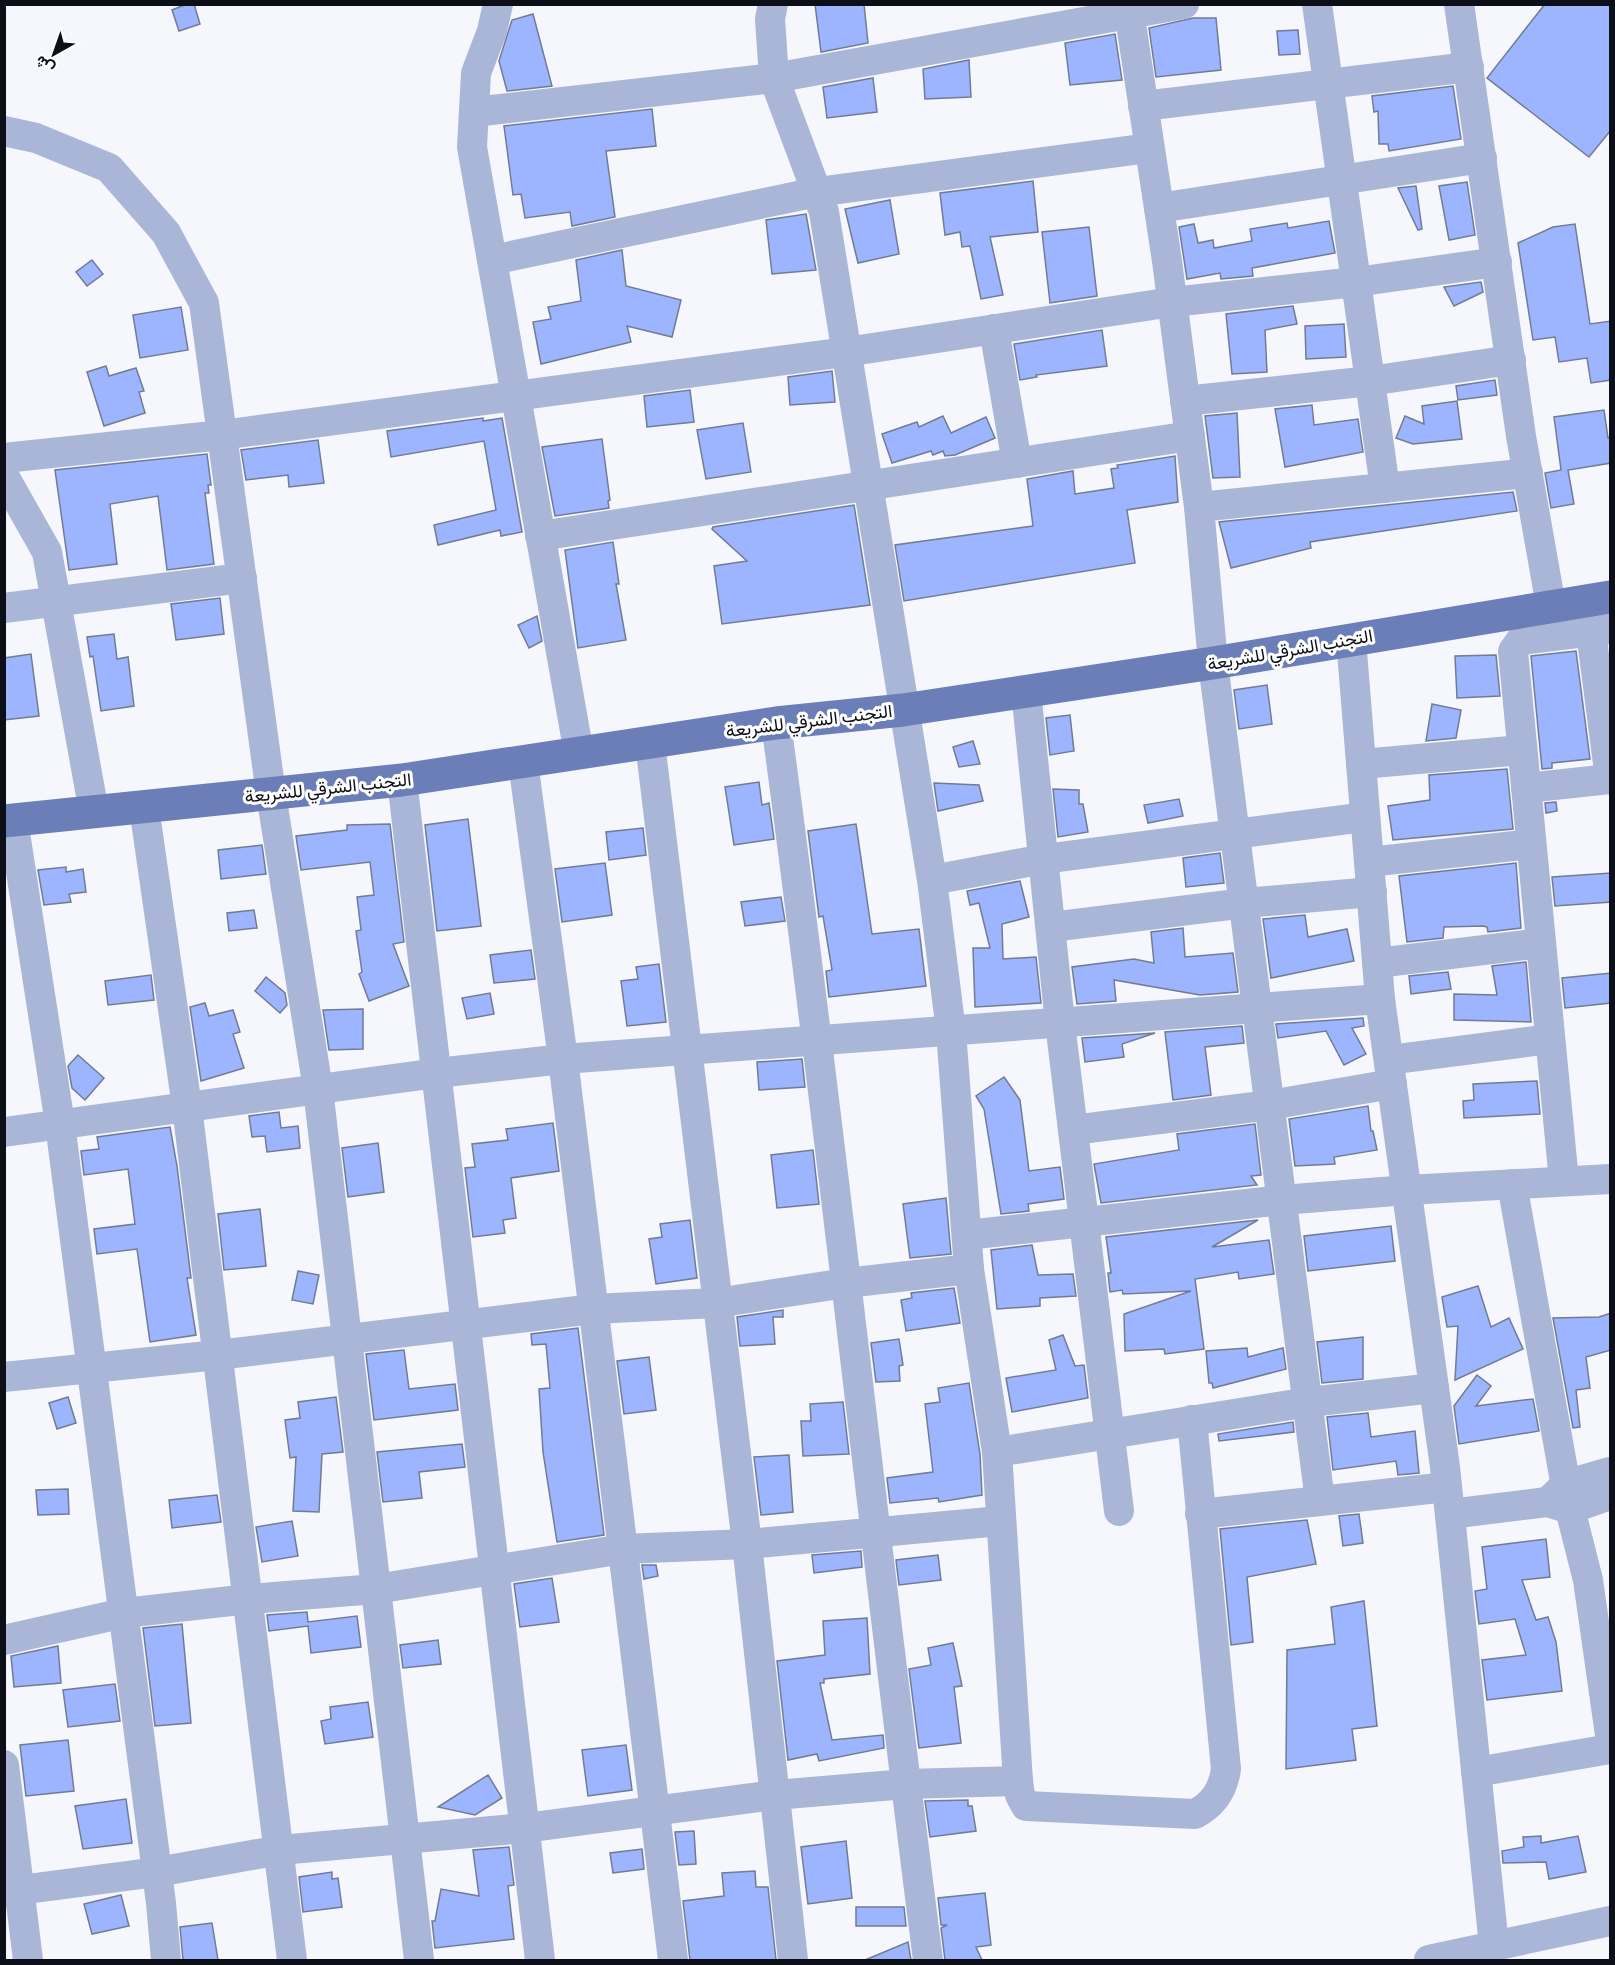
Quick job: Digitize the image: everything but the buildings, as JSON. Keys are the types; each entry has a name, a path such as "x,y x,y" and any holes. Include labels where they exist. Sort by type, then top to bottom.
{"main road":[{"name":"التجنب الشرقي للشريعة","path":"9,821 402,780 776,723 903,710 1213,663 1611,597"}],"street":[{"path":"498,4 492,31 476,73 472,147 579,754"},
{"path":"773,4 770,19 774,78 824,212 932,880 951,1031 969,1269 997,1452 1018,1781 1023,1801 1029,1807 1195,1814 1216,1798 1224,1784 1226,1769 1192,1420"},
{"path":"474,112 774,78 1128,9 1184,4"},
{"path":"1317,4 1385,488"},
{"path":"1459,4 1510,360 1551,606"},
{"path":"1128,9 1159,208 1190,436 1213,663 1320,1501"},
{"path":"1143,106 1469,67"},
{"path":"4,131 36,138 109,168 166,233 204,303 271,794 318,1089 419,1960"},
{"path":"492,260 817,192 1149,148"},
{"path":"1159,208 1482,158"},
{"path":"4,458 222,435 846,352 1172,302 1356,282 1497,262"},
{"path":"994,329 1017,463"},
{"path":"1185,400 1370,381 1510,360"},
{"path":"540,536 1190,436"},
{"path":"1199,507 1528,473"},
{"path":"4,476 47,552 94,812"},
{"path":"4,608 242,578"},
{"path":"1526,788 1610,779 1601,631 1521,640 1514,648 1522,750 1564,1181"},
{"path":"1351,639 1380,999 1448,1501 1494,1946"},
{"path":"1026,691 1060,1023 1119,1510"},
{"path":"776,723 819,1040 928,1960"},
{"path":"650,742 716,1303 747,1544 793,1960"},
{"path":"1361,764 1522,750"},
{"path":"523,762 563,1059 673,1960"},
{"path":"402,780 540,1960"},
{"path":"144,807 188,1107 292,1960"},
{"path":"932,880 1044,860 1365,817"},
{"path":"9,821 60,1124 157,1872 166,1960"},
{"path":"1369,862 1531,844"},
{"path":"1051,927 1245,903 1372,892"},
{"path":"1377,963 1541,943"},
{"path":"4,1132 437,1073 563,1059 1380,999"},
{"path":"1073,1130 1270,1105 1390,1072 1550,1040"},
{"path":"967,1235 1282,1200 1407,1190 1611,1179"},
{"path":"1512,1184 1561,1499 1599,1576 1611,1735"},
{"path":"4,1377 218,1356 593,1308 716,1303 846,1283 969,1269"},
{"path":"997,1452 1309,1402 1434,1388"},
{"path":"1561,1499 1611,1472"},
{"path":"1200,1514 1320,1501 1561,1499 1611,1495"},
{"path":"4,1640 123,1613 249,1599 376,1589 623,1549 747,1544 1001,1521"},
{"path":"1476,1772 1611,1749"},
{"path":"4,1765 12,1892 28,1960"},
{"path":"12,1892 157,1872 280,1851 525,1828 655,1813 775,1795 906,1784 1018,1781"},
{"path":"1429,1960 1611,1921"}]}
